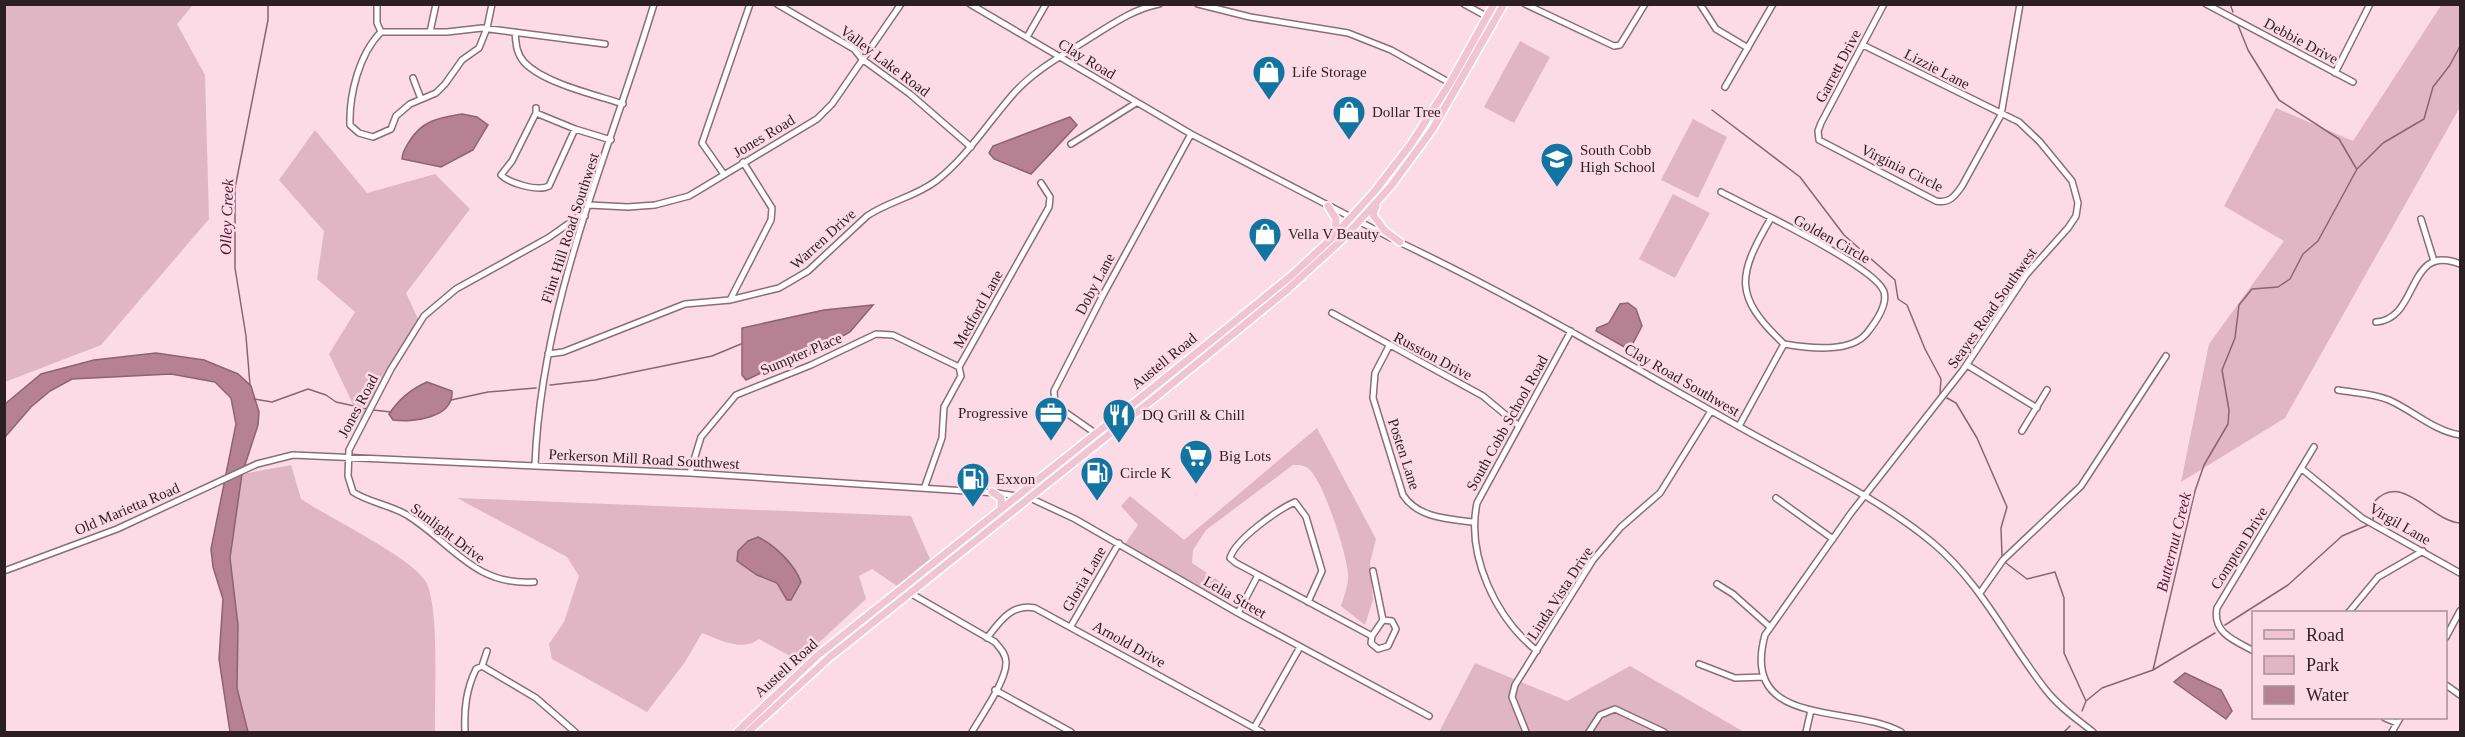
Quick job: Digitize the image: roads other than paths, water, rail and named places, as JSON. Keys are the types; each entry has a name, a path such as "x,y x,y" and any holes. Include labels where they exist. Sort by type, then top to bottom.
{"main road":[{"name":"Austell Road","path":"736,732 801,669 1290,276 1334,236 1400,160 1450,83 1494,4"},
{"name":"Austell Road","path":"748,732 823,662 1287,290 1359,223 1432,130 1504,4"},
{"path":"1376,203 1373,215 1376,221 1400,242"},
{"path":"1328,206 1336,219 1334,236"},
{"path":"992,492 1002,501 1000,510"}],"street":[{"path":"377,4 376,23 381,32"},
{"path":"430,32 436,4"},
{"path":"381,32 365,53 350,103 350,125 359,133 373,137 391,129 396,116 404,109 436,93 462,60 479,48 487,28 492,4"},
{"name":"Flint Hill Road Southwest","path":"535,465 548,354 560,294 654,4"},
{"path":"723,173 702,143 750,4"},
{"name":"Valley Lake Road","path":"777,4 854,49 862,59 910,93 971,147"},
{"name":"Jones Road","path":"589,205 628,207 674,202 689,196 723,173 817,119 832,104 901,4"},
{"name":"Clay Road","path":"970,4 1191,134"},
{"path":"1027,37 1046,4"},
{"name":"Warren Drive","path":"548,354 563,352 685,304 730,300 779,288 795,280 879,207 923,190 971,147 1015,92 1045,64 1135,11 1159,4"},
{"path":"1198,4 1250,17 1348,33 1391,50 1450,83"},
{"path":"1464,4 1495,21"},
{"path":"1525,4 1608,44 1620,45 1645,4"},
{"path":"1700,4 1716,29 1748,48"},
{"path":"1725,87 1773,4"},
{"name":"Garrett Drive","path":"1819,140 1818,131 1821,123 1884,4"},
{"path":"2001,116 2019,4"},
{"name":"Debbie Drive","path":"2206,4 2353,82"},
{"path":"2336,73 2370,4"},
{"path":"381,32 430,32 487,28 605,44"},
{"path":"515,32 516,47 523,61 531,69 564,84 623,104"},
{"name":"Lizzie Lane","path":"1863,45 2001,116"},
{"path":"413,78 421,99"},
{"path":"1071,144 1136,103"},
{"path":"575,129 549,186 540,188 506,180 501,175 512,161 536,110 575,129 611,140"},
{"name":"Virginia Circle","path":"1819,140 1936,201 1945,202 1962,186 2001,116"},
{"name":"Seayes Road Southwest","path":"1764,677 1762,651 1770,627 1864,496 1967,365 2026,275 2076,216 2078,203 2072,182 2040,142 2019,122 2001,116"},
{"name":"Clay Road Southwest","path":"1191,134 1571,331 1864,496 1933,543 1980,593 2010,641 2048,692 2093,732"},
{"name":"Doby Lane","path":"1095,433 1055,405 1054,391 1108,285 1191,134"},
{"path":"730,300 771,220 772,208 744,162"},
{"name":"Medford Lane","path":"925,486 942,438 944,407 961,376 959,367 1049,207 1050,197 1041,183"},
{"name":"Golden Circle","path":"1721,192 1868,272 1881,285 1885,294 1878,317 1861,339 1851,344 1829,347 1784,344"},
{"name":"Jones Road","path":"348,456 359,429 424,316 456,289 548,238 578,217 585,216"},
{"path":"1739,426 1784,344 1758,318 1747,297 1744,284 1751,256 1771,218"},
{"path":"2421,219 2434,261"},
{"path":"2376,322 2393,318 2419,275 2434,261 2446,260 2460,264"},
{"name":"Russton Drive","path":"1332,313 1483,396 1519,426"},
{"name":"South Cobb School Road","path":"1473,522 1477,503 1571,331"},
{"name":"Sumpter Place","path":"690,473 702,437 736,395 811,365 876,334 893,335 959,367"},
{"name":"Posten Lane","path":"1389,346 1375,373 1373,398 1404,495 1409,504 1419,511 1473,522"},
{"path":"1980,593 2003,560 2081,486 2166,356"},
{"path":"1967,365 2037,408"},
{"path":"2022,431 2047,390"},
{"path":"2338,390 2373,394 2389,400 2448,432 2460,435"},
{"name":"Linda Vista Drive","path":"1473,522 1486,580 1514,628 1537,651 1593,560 1621,527 1660,493 1711,411"},
{"name":"Compton Drive","path":"2252,650 2223,633 2215,619 2217,608 2314,447"},
{"name":"Perkerson Mill Road Southwest","path":"257,464 294,455 348,456 925,486 1030,498"},
{"name":"Sunlight Drive","path":"348,456 350,487 356,494 384,503 408,516 465,562 484,574 512,582 534,582"},
{"name":"Old Marietta Road","path":"4,571 117,529 257,464"},
{"name":"Virgil Lane","path":"2302,469 2362,518 2460,573"},
{"name":"Lelia Street","path":"1030,498 1119,543 1238,613 1430,716"},
{"path":"1776,498 1833,539"},
{"path":"1308,602 1322,571 1306,518 1295,502 1251,532 1233,549 1230,558 1258,575 1308,602 1372,636"},
{"name":"Gloria Lane","path":"1071,626 1119,543"},
{"path":"2350,611 2378,577 2423,551"},
{"path":"1373,571 1383,620 1372,636 1371,643 1375,648 1381,649 1388,646 1396,632 1396,626 1392,621 1383,620"},
{"path":"1238,613 1258,575"},
{"path":"1717,584 1770,627"},
{"path":"900,590 910,593 987,638 1003,651 1006,660 1004,675 972,732"},
{"name":"Arnold Drive","path":"987,638 1006,614 1023,607 1042,611 1262,732"},
{"path":"2447,634 2460,611"},
{"path":"1254,728 1300,647"},
{"path":"465,732 464,714 468,688 476,669 482,666 487,651"},
{"path":"1526,732 1512,693 1537,651"},
{"path":"1699,664 1735,678 1764,677 1780,698 1810,711 1859,719 1901,732"},
{"path":"482,666 536,698 575,732"},
{"path":"2447,686 2460,695"},
{"path":"995,690 1071,732"},
{"path":"1589,732 1600,715 1615,709 1664,732"},
{"path":"1806,732 1810,711"},
{"path":"2396,725 2402,732"}],"water":[{"path":"462,114 477,117 488,125 473,150 441,167 402,159 405,148 425,125 432,121"},
{"path":"1070,117 1077,125 1031,174 994,159 989,153 993,146"},
{"path":"1628,303 1636,309 1642,326 1631,347 1626,348 1596,331 1597,328 1609,323 1620,304"},
{"path":"873,305 850,332 797,362 785,362 746,380 742,375 742,328 824,310"},
{"path":"156,353 204,360 238,374 251,386 259,412 258,425 242,474 230,558 238,625 237,688 248,732 230,732 219,659 223,599 213,567 211,549 236,424 231,398 215,382 171,374 72,379 50,391 31,407 5,437 5,404 41,374 94,360"},
{"path":"427,382 452,391 451,400 446,407 430,417 411,421 393,420 389,414 401,399"},
{"path":"758,537 784,556 798,576 801,582 791,600 787,600 777,583 757,575 737,561 738,551 748,541"},
{"path":"2185,673 2221,690 2232,711 2226,719 2174,682"}],"waterway":[{"name":"Olley Creek","path":"250,385 246,336 235,268 235,188 268,20 268,4"},
{"path":"2230,4 2233,12"},
{"path":"2238,25 2248,50 2279,100 2339,139 2356,168"},
{"name":"Butternut Creek","path":"2153,670 2195,491 2204,465 2228,424 2229,410 2222,370 2235,338 2239,305 2252,289 2278,287 2290,279 2303,254 2318,241 2357,169 2383,143 2424,119 2433,87 2450,65 2460,46"},
{"path":"1712,110 1800,177 1844,235 1895,280 1898,299 1907,305 1925,349 1941,379 1940,393"},
{"path":"550,385 595,380 712,356 741,344"},
{"path":"451,400 488,392 536,388"},
{"path":"254,399 272,402 308,389 326,395 336,402 368,409"},
{"path":"1947,398 1956,403 1977,438 2007,507 2001,528 2002,556"},
{"path":"373,410 391,412"},
{"path":"2373,520 2374,502 2385,494 2395,492 2406,494 2449,520 2460,523"},
{"path":"2225,625 2288,585 2342,536 2368,525"},
{"path":"2006,563 2027,579 2055,572 2064,598 2064,653 2086,701"},
{"name":"Butternut Creek","path":"2082,711 2086,701 2102,688 2153,670 2215,633"},
{"name":"Butternut Creek","path":"2064,732 2070,726"}],"place":[{"name":"Life Storage","path":"1269,101"},
{"name":"Dollar Tree","path":"1349,141"},
{"name":"South Cobb High School","path":"1557,188"},
{"name":"Vella V Beauty","path":"1265,263"},
{"name":"Progressive","path":"1051,442"},
{"name":"DQ Grill & Chill","path":"1119,444"},
{"name":"Big Lots","path":"1196,485"},
{"name":"Circle K","path":"1097,502"},
{"name":"Exxon","path":"973,508"}]}
